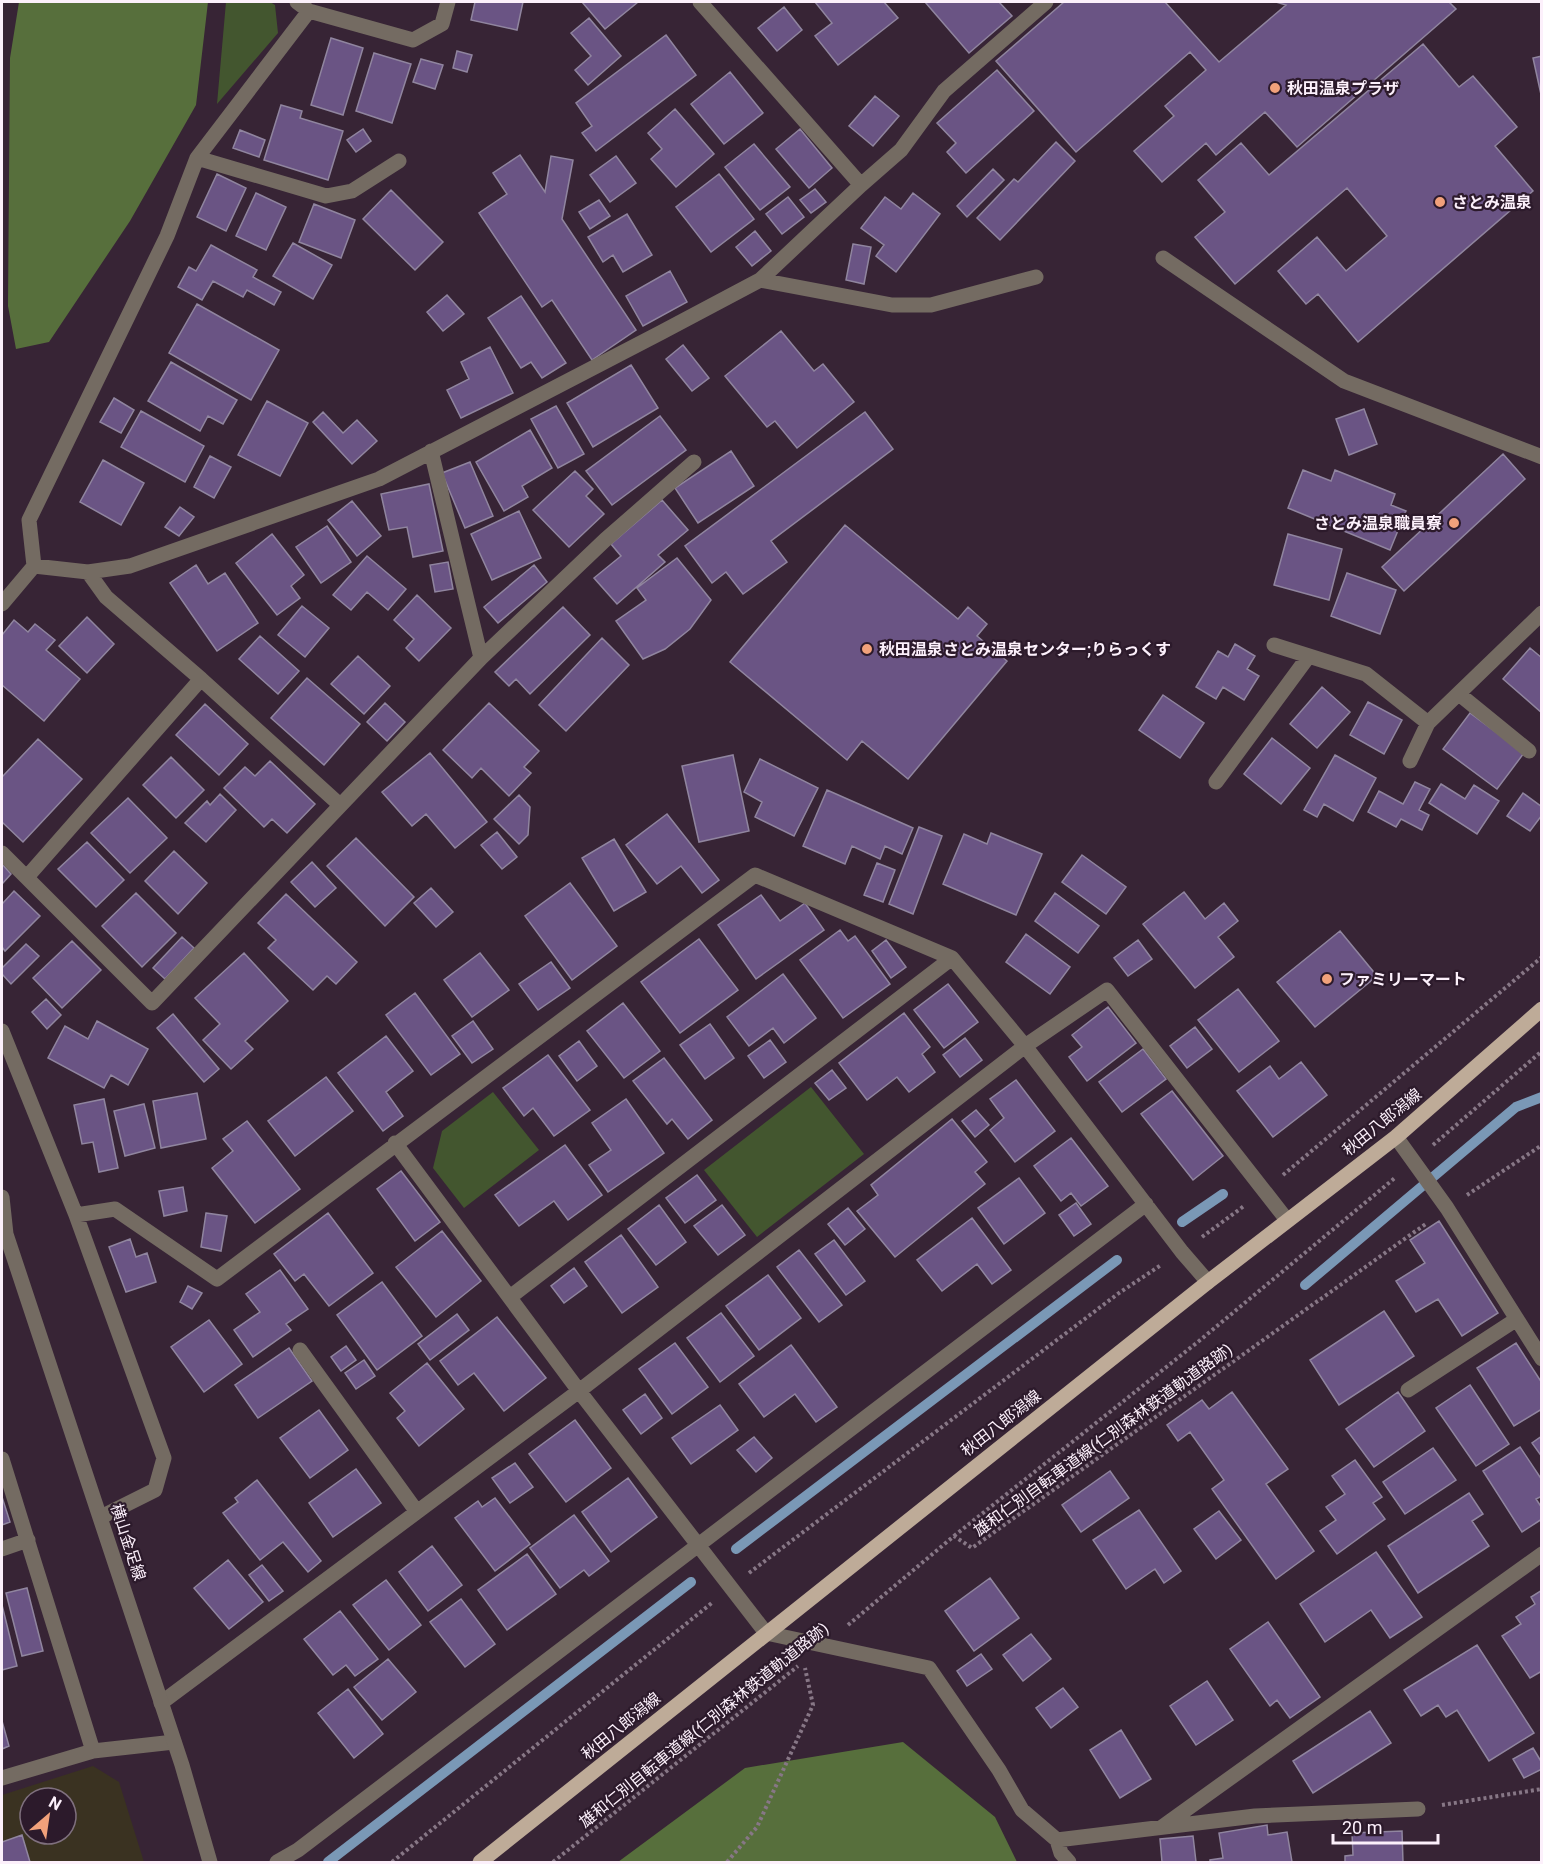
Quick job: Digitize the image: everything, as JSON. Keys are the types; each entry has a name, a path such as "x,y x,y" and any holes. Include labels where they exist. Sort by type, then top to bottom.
{"main road":[{"name":"秋田八郎潟線","path":"480,1863 1208,1282 1396,1137 1542,1009"}],"street":[{"path":"2,604 34,566 28,520 166,236 197,158 303,6 413,40 442,24 448,2"},
{"path":"700,2 861,185"},
{"path":"34,566 88,572 130,566 378,479 760,280 901,150 944,92 1046,2"},
{"path":"197,158 326,196 352,191 399,161"},
{"path":"1163,258 1344,381 1542,457"},
{"path":"760,280 892,305 931,305 1036,277"},
{"path":"431,451 481,658"},
{"path":"2,853 152,1003 481,658 605,540 694,462"},
{"path":"88,572 106,597 201,679 340,805"},
{"path":"1410,761 1428,723 1542,613"},
{"path":"1274,645 1366,674 1428,723"},
{"path":"1216,782 1308,657"},
{"path":"27,877 201,679"},
{"path":"1459,694 1529,751"},
{"path":"76,1215 115,1209 217,1279 395,1143 755,875 952,958 1025,1047 1208,1282"},
{"path":"510,1296 952,958"},
{"path":"161,1703 579,1391 1025,1047 1107,990 1287,1220"},
{"path":"2,1030 76,1215 164,1458 155,1490 101,1517"},
{"path":"1396,1137 1448,1208 1542,1359"},
{"path":"395,1143 579,1391 766,1633 929,1668 999,1770 1022,1810 1058,1840 1061,1853 1069,1863"},
{"name":"横山金足線","path":"2,1197 4,1232 101,1517 174,1742 210,1863"},
{"path":"277,1863 298,1851 1146,1204"},
{"path":"1408,1390 1517,1319"},
{"path":"300,1350 417,1512"},
{"path":"2,1459 93,1751"},
{"path":"2,1549 28,1540"},
{"path":"1162,1827 1542,1554"},
{"path":"2,1778 93,1751 174,1742"},
{"path":"1058,1840 1255,1816 1418,1809"}],"path":[{"path":"392,1863 730,1588 1119,1293 1182,1251 1264,1191 1542,957"},
{"path":"954,1536 1418,1166 1542,1051"},
{"name":"雄和仁別自転車道線(仁別森林鉄道軌道路跡)","path":"824,1646 954,1536 972,1548 1448,1208 1542,1145"},
{"name":"雄和仁別自転車道線(仁別森林鉄道軌道路跡)","path":"553,1863 804,1662 813,1705 757,1827 727,1863"},
{"path":"1418,1809 1542,1789"}],"shaded area":[{"path":"93,1766 119,1782 144,1862 2,1862 2,1795 18,1790 18,1846 78,1846 78,1786 30,1786"}],"green space":[{"path":"19,2 208,2 196,105 130,221 49,342 16,349 8,306 10,58"},
{"path":"226,2 270,2 275,5 278,33 217,104"},
{"path":"811,1087 864,1154 757,1237 704,1170"},
{"path":"493,1092 539,1150 464,1208 433,1168 442,1131"},
{"path":"903,1742 995,1817 1017,1862 618,1862 745,1768"}],"building":[{"path":"475,2 523,2 517,30 471,20"},
{"path":"582,2 638,2 605,29"},
{"path":"815,2 884,2 898,18 838,65 815,36 832,23"},
{"path":"925,2 999,2 1012,16 969,53"},
{"name":"秋田温泉プラザ","path":"1064,2 1165,2 1219,62 1286,5 1276,2 1449,2 1456,9 1297,147 1265,112 1216,155 1206,143 1162,182 1134,151 1174,116 1165,106 1206,70 1190,52 1076,152 996,61"},
{"path":"784,7 802,30 777,51 758,28"},
{"path":"589,18 621,56 588,85 575,70 591,56 571,33"},
{"path":"666,35 696,75 596,151 582,133 592,126 576,103"},
{"path":"331,38 363,48 343,115 311,105"},
{"name":"さとみ温泉","path":"1423,44 1459,87 1473,76 1517,127 1495,146 1533,191 1358,342 1318,294 1306,304 1278,271 1317,237 1346,271 1387,236 1347,188 1235,284 1195,237 1225,212 1198,180 1241,143 1269,175"},
{"path":"457,51 472,55 467,72 453,68"},
{"path":"374,53 411,64 392,123 356,111"},
{"path":"1542,56 1542,99 1533,58"},
{"path":"421,59 443,65 435,89 413,82"},
{"path":"997,70 1034,111 966,173 947,152 956,143 937,123"},
{"path":"730,72 763,113 724,144 691,104"},
{"path":"875,96 899,116 873,146 849,126"},
{"path":"281,105 302,111 300,118 343,131 328,180 264,160"},
{"path":"675,109 714,154 676,187 651,159 662,149 648,133"},
{"path":"363,129 371,141 356,152 347,140"},
{"path":"800,129 832,168 809,188 776,149"},
{"path":"240,130 265,140 259,157 233,148"},
{"path":"1056,142 1075,161 1000,240 977,218 1014,179 1018,182"},
{"path":"754,144 790,187 760,210 725,167"},
{"path":"520,155 545,192 551,156 573,160 562,219 636,330 592,360 552,300 542,307 479,213 507,194 493,173"},
{"path":"616,156 636,183 610,202 590,175"},
{"path":"993,169 1004,180 967,217 957,206"},
{"path":"217,174 246,188 226,231 197,217"},
{"path":"719,174 754,219 711,252 676,207"},
{"path":"815,189 826,202 811,213 800,200"},
{"path":"391,190 443,242 415,270 363,219"},
{"path":"256,193 286,207 266,250 236,236"},
{"path":"913,193 940,214 896,272 876,256 884,245 861,228 885,197 901,209"},
{"path":"788,197 804,217 782,234 766,214"},
{"path":"599,200 610,216 590,229 579,212"},
{"path":"314,204 355,220 341,258 299,242"},
{"path":"627,214 652,255 623,272 613,255 603,262 588,237"},
{"path":"755,231 771,251 752,266 736,247"},
{"path":"293,243 332,265 313,299 273,276"},
{"path":"853,244 871,247 864,284 846,280"},
{"path":"211,245 257,270 253,277 281,292 274,305 247,290 243,297 213,281 202,300 178,287 189,267 196,271"},
{"path":"670,271 687,302 643,326 626,296"},
{"path":"447,295 464,314 443,331 427,312"},
{"path":"521,296 566,363 542,378 531,362 521,368 488,318"},
{"path":"197,304 279,350 251,400 169,353"},
{"path":"781,331 814,371 823,364 854,402 797,448 775,421 767,427 725,376"},
{"path":"683,345 709,378 692,391 666,359"},
{"path":"490,347 513,393 461,418 447,390 469,379 461,362"},
{"path":"171,362 237,400 223,424 208,416 200,431 148,401"},
{"path":"631,365 658,408 593,447 567,403"},
{"path":"114,398 134,410 121,433 100,422"},
{"path":"267,401 308,423 280,476 238,455"},
{"path":"556,406 584,454 558,468 531,419"},
{"path":"1364,409 1377,444 1349,455 1336,419"},
{"path":"141,411 204,446 185,482 121,447"},
{"path":"323,412 343,433 357,420 377,441 352,464 313,422"},
{"path":"865,412 893,449 771,541 787,562 743,594 726,572 712,583 685,546"},
{"path":"660,416 686,450 612,505 586,471"},
{"path":"530,430 552,468 522,486 528,497 504,511 476,462"},
{"path":"731,451 754,486 698,523 675,488"},
{"name":"さとみ温泉職員寮","path":"1503,454 1525,479 1404,591 1382,567"},
{"path":"210,456 231,467 214,498 194,487"},
{"path":"103,460 144,483 121,525 80,502"},
{"path":"470,462 493,516 465,528 442,473"},
{"name":"さとみ温泉職員寮","path":"1303,470 1331,481 1335,470 1395,494 1391,505 1406,511 1390,550 1288,508"},
{"path":"575,471 593,489 586,496 604,514 569,547 533,510"},
{"path":"429,484 443,551 413,557 407,527 389,530 381,494"},
{"path":"662,500 688,530 658,555 665,562 617,604 594,578 621,556 611,544"},
{"path":"352,501 381,536 357,556 328,520"},
{"path":"180,507 194,517 179,536 165,527"},
{"path":"519,511 541,558 492,580 471,534"},
{"name":"秋田温泉さとみ温泉センター;りらっくす","path":"845,525 958,619 968,607 987,624 977,636 1007,661 908,779 862,741 847,760 730,662"},
{"path":"327,526 351,562 321,583 296,547"},
{"path":"272,534 304,575 291,586 300,598 277,615 236,563"},
{"path":"1288,534 1342,549 1329,600 1274,585"},
{"path":"367,556 406,589 388,610 367,592 351,610 333,595"},
{"path":"677,558 711,600 690,629 665,649 643,659 616,621 646,600 637,588"},
{"path":"448,562 453,589 435,592 430,565"},
{"path":"196,565 208,584 225,573 258,623 217,651 170,583"},
{"path":"534,565 547,582 498,623 484,607"},
{"path":"1347,573 1396,590 1380,634 1331,616"},
{"path":"417,595 451,628 419,661 406,648 414,639 394,620"},
{"path":"302,606 329,628 305,657 278,635"},
{"path":"563,607 590,635 530,694 516,679 509,686 495,672"},
{"path":"87,617 114,644 87,673 59,646"},
{"path":"14,620 28,632 35,624 55,640 46,650 80,679 44,721 2,685 2,635"},
{"path":"260,636 299,671 278,694 239,659"},
{"path":"602,638 629,665 566,731 539,705"},
{"path":"1235,644 1255,656 1247,669 1259,676 1244,700 1223,687 1216,699 1196,687 1218,651 1228,657"},
{"path":"1530,648 1542,658 1542,713 1503,679"},
{"path":"358,656 390,686 364,714 331,684"},
{"path":"307,678 360,724 324,765 271,718"},
{"path":"1322,687 1350,712 1317,748 1290,724"},
{"path":"1163,695 1204,723 1180,758 1139,730"},
{"path":"1368,702 1402,720 1384,754 1350,735"},
{"path":"385,703 405,722 387,741 367,722"},
{"path":"489,703 539,751 524,767 531,773 509,796 481,768 472,778 443,750"},
{"path":"205,704 248,744 219,775 176,735"},
{"path":"1470,713 1524,753 1497,789 1443,749"},
{"path":"1272,738 1310,768 1281,804 1244,774"},
{"path":"38,739 82,779 23,842 2,822 2,777"},
{"path":"430,753 487,822 455,848 426,814 412,826 382,792"},
{"path":"733,755 749,831 699,842 682,766"},
{"path":"1335,755 1376,778 1353,821 1324,804 1317,817 1304,810"},
{"path":"171,757 204,790 176,818 143,785"},
{"path":"760,759 818,788 794,836 755,817 762,802 744,792"},
{"path":"270,761 315,804 287,833 272,819 264,827 224,788 245,767 255,776"},
{"path":"1415,782 1430,789 1419,810 1429,815 1422,830 1401,819 1396,827 1368,812 1379,791 1403,804"},
{"path":"1441,784 1465,799 1474,785 1499,801 1477,834 1429,803"},
{"path":"827,790 913,828 902,854 885,846 880,859 852,846 845,864 803,846"},
{"path":"1523,793 1542,807 1542,815 1530,831 1507,816"},
{"path":"220,794 236,810 206,842 185,823 207,801 210,805"},
{"path":"519,795 530,807 528,835 519,844 494,819"},
{"path":"128,798 167,838 130,873 91,833"},
{"path":"667,814 719,880 702,893 681,866 657,884 626,845"},
{"path":"919,827 942,836 913,914 889,904"},
{"path":"497,832 517,857 502,869 481,845"},
{"path":"991,833 1042,854 1016,915 943,884 964,834 987,844"},
{"path":"356,838 414,897 385,926 327,866"},
{"path":"614,839 646,892 614,911 582,858"},
{"path":"87,842 124,880 96,907 58,869"},
{"path":"174,851 207,883 178,914 145,881"},
{"path":"1082,855 1126,887 1106,914 1062,882"},
{"path":"312,862 336,888 315,907 291,882"},
{"path":"877,863 895,870 883,902 864,895"},
{"path":"2,864 11,874 2,884"},
{"path":"570,883 617,946 572,980 525,916"},
{"path":"431,888 453,912 436,927 414,903"},
{"path":"14,891 40,916 5,951 2,947 2,904"},
{"path":"1184,892 1205,919 1224,903 1238,921 1218,937 1234,957 1195,988 1143,924"},
{"path":"136,893 176,933 142,967 102,926"},
{"path":"1055,893 1099,926 1078,953 1035,921"},
{"path":"286,894 357,962 336,984 327,976 313,990 268,948 276,940 258,923"},
{"path":"761,895 780,921 805,903 824,930 756,979 718,925"},
{"path":"840,930 848,941 855,936 890,984 843,1018 800,960"},
{"name":"ファミリーマート","path":"1340,931 1377,976 1315,1027 1277,982"},
{"path":"1026,934 1070,967 1050,994 1006,962"},
{"path":"182,937 194,948 165,979 153,968"},
{"path":"699,939 738,990 680,1033 641,982"},
{"path":"886,940 906,967 891,978 872,951"},
{"path":"1138,940 1152,959 1128,976 1114,958"},
{"path":"72,941 101,970 62,1008 33,978"},
{"path":"26,944 39,956 11,984 2,974 2,968"},
{"path":"244,953 288,1001 245,1041 253,1049 231,1069 203,1040 220,1024 195,998"},
{"path":"480,953 509,990 472,1017 444,980"},
{"path":"551,962 570,988 538,1010 519,984"},
{"path":"783,974 816,1018 784,1043 773,1028 749,1046 727,1017"},
{"path":"948,984 978,1022 944,1048 914,1010"},
{"path":"1238,989 1279,1041 1239,1072 1198,1020"},
{"path":"415,993 460,1054 431,1075 386,1015"},
{"path":"46,999 61,1015 47,1029 32,1012"},
{"path":"623,1003 660,1051 624,1078 587,1031"},
{"path":"1108,1007 1136,1043 1087,1081 1069,1057 1082,1047 1072,1035"},
{"path":"904,1013 930,1047 922,1054 935,1072 909,1092 897,1077 867,1100 839,1063"},
{"path":"173,1014 219,1069 204,1082 157,1028"},
{"path":"97,1021 148,1049 128,1085 111,1075 104,1088 48,1058 65,1026 88,1039"},
{"path":"473,1021 493,1049 472,1063 452,1036"},
{"path":"710,1024 734,1058 705,1079 680,1045"},
{"path":"1195,1027 1212,1049 1187,1068 1170,1046"},
{"path":"386,1036 413,1071 386,1092 403,1116 383,1131 338,1073"},
{"path":"965,1038 982,1060 960,1077 943,1055"},
{"path":"770,1040 786,1062 764,1078 748,1056"},
{"path":"579,1041 597,1066 577,1081 559,1056"},
{"path":"1143,1049 1166,1079 1122,1112 1099,1082"},
{"path":"548,1055 590,1110 554,1136 533,1108 524,1116 503,1088"},
{"path":"664,1058 712,1120 688,1139 672,1119 667,1124 633,1081"},
{"path":"1301,1062 1327,1095 1273,1137 1237,1091 1270,1066 1279,1079"},
{"path":"832,1070 846,1088 829,1100 815,1083"},
{"path":"326,1077 353,1111 295,1156 268,1121"},
{"path":"1016,1080 1055,1131 1015,1162 990,1130 1004,1118 990,1099"},
{"path":"1172,1091 1223,1156 1193,1180 1141,1114"},
{"path":"197,1093 206,1139 161,1148 153,1101"},
{"path":"104,1099 118,1168 99,1172 93,1142 82,1144 74,1105"},
{"path":"626,1099 664,1153 608,1192 589,1165 611,1150 592,1123"},
{"path":"144,1104 155,1148 125,1156 114,1111"},
{"path":"976,1110 989,1125 975,1137 962,1121"},
{"path":"952,1119 987,1162 975,1172 985,1184 895,1257 857,1211 878,1195 871,1185"},
{"path":"247,1121 300,1189 255,1223 212,1168 233,1151 223,1139"},
{"path":"1071,1138 1108,1186 1081,1206 1071,1193 1061,1201 1034,1166"},
{"path":"565,1145 602,1195 568,1220 554,1201 519,1226 495,1195"},
{"path":"401,1171 440,1222 415,1241 377,1189"},
{"path":"697,1175 716,1200 685,1223 666,1198"},
{"path":"1019,1178 1045,1213 1004,1244 978,1208"},
{"path":"183,1187 187,1211 164,1216 159,1191"},
{"path":"1076,1203 1091,1224 1074,1236 1059,1215"},
{"path":"659,1205 686,1242 656,1265 628,1229"},
{"path":"722,1205 745,1235 718,1255 694,1226"},
{"path":"848,1208 865,1229 845,1245 828,1224"},
{"path":"206,1213 227,1216 221,1251 201,1247"},
{"path":"328,1213 373,1273 329,1306 304,1274 295,1281 274,1254"},
{"path":"972,1218 1011,1270 992,1284 977,1264 942,1291 917,1260"},
{"path":"1439,1221 1498,1313 1462,1336 1438,1299 1416,1312 1396,1281 1425,1263 1410,1240"},
{"path":"442,1231 481,1281 436,1317 396,1267"},
{"path":"621,1235 658,1287 622,1313 585,1262"},
{"path":"130,1239 136,1257 147,1253 156,1282 126,1292 109,1247"},
{"path":"834,1240 865,1281 846,1295 815,1254"},
{"path":"799,1250 842,1305 819,1322 777,1267"},
{"path":"574,1268 587,1286 564,1303 551,1286"},
{"path":"280,1270 308,1309 286,1324 291,1330 253,1357 234,1330 260,1312 246,1294"},
{"path":"768,1275 801,1318 759,1350 726,1306"},
{"path":"382,1282 422,1336 377,1370 337,1315"},
{"path":"188,1286 202,1293 192,1309 180,1302"},
{"path":"1384,1311 1414,1356 1339,1405 1310,1360"},
{"path":"721,1313 754,1356 720,1382 687,1338"},
{"path":"457,1314 469,1330 430,1360 418,1344"},
{"path":"497,1317 546,1378 504,1411 474,1373 458,1385 440,1361"},
{"path":"209,1320 242,1364 204,1392 171,1347"},
{"path":"675,1343 708,1387 672,1414 639,1369"},
{"path":"1516,1343 1542,1383 1542,1409 1514,1426 1477,1368"},
{"path":"791,1345 837,1407 816,1422 795,1394 764,1417 739,1384"},
{"path":"346,1346 356,1360 341,1371 331,1357"},
{"path":"289,1348 312,1381 258,1418 235,1385"},
{"path":"364,1360 375,1376 356,1389 345,1373"},
{"path":"427,1363 464,1409 419,1446 397,1418 405,1411 390,1393"},
{"path":"1470,1385 1509,1444 1476,1466 1436,1408"},
{"path":"1232,1392 1288,1469 1266,1484 1314,1551 1276,1579 1212,1489 1224,1480 1190,1432 1178,1441 1167,1425 1202,1400 1209,1409"},
{"path":"1398,1392 1425,1431 1374,1467 1346,1429"},
{"path":"645,1394 662,1418 641,1434 623,1410"},
{"path":"720,1405 738,1430 691,1464 672,1438"},
{"path":"319,1410 348,1450 310,1478 280,1438"},
{"path":"575,1420 611,1468 566,1502 529,1454"},
{"path":"1542,1436 1542,1457 1532,1443"},
{"path":"754,1437 772,1458 756,1472 737,1450"},
{"path":"1520,1447 1542,1480 1542,1496 1536,1499 1542,1508 1542,1519 1522,1532 1483,1471"},
{"path":"1433,1448 1456,1480 1405,1514 1383,1482"},
{"path":"1355,1460 1382,1497 1373,1503 1385,1519 1337,1554 1320,1531 1336,1520 1326,1507 1345,1494 1332,1476"},
{"path":"515,1463 533,1487 510,1503 492,1478"},
{"path":"356,1469 381,1503 333,1537 309,1503"},
{"path":"1110,1471 1129,1498 1081,1532 1062,1505"},
{"path":"628,1478 657,1517 611,1552 582,1512"},
{"path":"257,1480 321,1561 308,1572 283,1542 260,1560 223,1513 238,1502 235,1498"},
{"path":"1469,1493 1483,1514 1472,1521 1489,1546 1418,1593 1388,1546"},
{"path":"2,1497 10,1522 2,1525"},
{"path":"495,1498 530,1544 495,1571 455,1518 478,1501 482,1507"},
{"path":"1139,1510 1181,1571 1164,1583 1155,1569 1126,1589 1093,1540"},
{"path":"1219,1511 1241,1540 1216,1559 1194,1529"},
{"path":"574,1515 609,1561 589,1576 584,1570 560,1588 530,1548"},
{"path":"432,1546 462,1585 428,1611 399,1572"},
{"path":"1376,1552 1422,1617 1390,1638 1371,1610 1325,1642 1300,1604"},
{"path":"527,1554 556,1594 507,1630 478,1590"},
{"path":"228,1560 263,1602 229,1629 194,1588"},
{"path":"262,1565 283,1591 269,1601 249,1575"},
{"path":"990,1578 1019,1618 974,1651 945,1611"},
{"path":"386,1580 421,1625 389,1650 353,1605"},
{"path":"27,1588 43,1651 22,1656 6,1593"},
{"path":"1542,1590 1542,1671 1530,1678 1502,1636 1521,1624 1516,1617 1535,1604 1531,1597"},
{"path":"461,1599 495,1644 465,1667 430,1622"},
{"path":"2,1605 17,1666 2,1670"},
{"path":"340,1611 378,1659 355,1676 346,1665 333,1675 304,1639"},
{"path":"1268,1622 1320,1697 1290,1718 1277,1700 1270,1706 1230,1649"},
{"path":"1031,1634 1051,1659 1023,1681 1003,1655"},
{"path":"1477,1645 1534,1733 1489,1761 1457,1710 1446,1717 1438,1705 1421,1716 1404,1690"},
{"path":"981,1654 992,1669 967,1686 957,1671"},
{"path":"388,1659 416,1692 382,1720 354,1687"},
{"path":"1207,1681 1233,1720 1196,1745 1170,1706"},
{"path":"1063,1688 1078,1707 1051,1728 1036,1708"},
{"path":"348,1689 383,1734 354,1758 318,1713"},
{"path":"1370,1711 1391,1743 1313,1793 1293,1761"},
{"path":"2,1721 9,1746 2,1749"},
{"path":"1121,1730 1151,1779 1120,1798 1090,1750"},
{"path":"1533,1748 1542,1763 1542,1769 1524,1778 1513,1759"},
{"path":"1267,1825 1268,1835 1287,1832 1292,1862 1210,1862 1210,1860 1223,1858 1219,1833"},
{"path":"1402,1831 1403,1862 1345,1862 1345,1856 1353,1855 1352,1833"},
{"path":"18,1836 18,1846 25,1846 30,1862 2,1862 2,1842"},
{"path":"1193,1836 1196,1862 1162,1862 1160,1839"}],"waterway":[{"path":"1305,1285 1516,1107 1542,1097"},
{"path":"1182,1222 1223,1194"},
{"path":"736,1549 1117,1260"},
{"path":"328,1862 691,1582"}],"place":[{"name":"秋田温泉プラザ","path":"1275,88"},
{"name":"さとみ温泉","path":"1440,202"},
{"name":"さとみ温泉職員寮","path":"1454,523"},
{"name":"秋田温泉さとみ温泉センター;りらっくす","path":"867,649"},
{"name":"ファミリーマート","path":"1327,979"}]}
